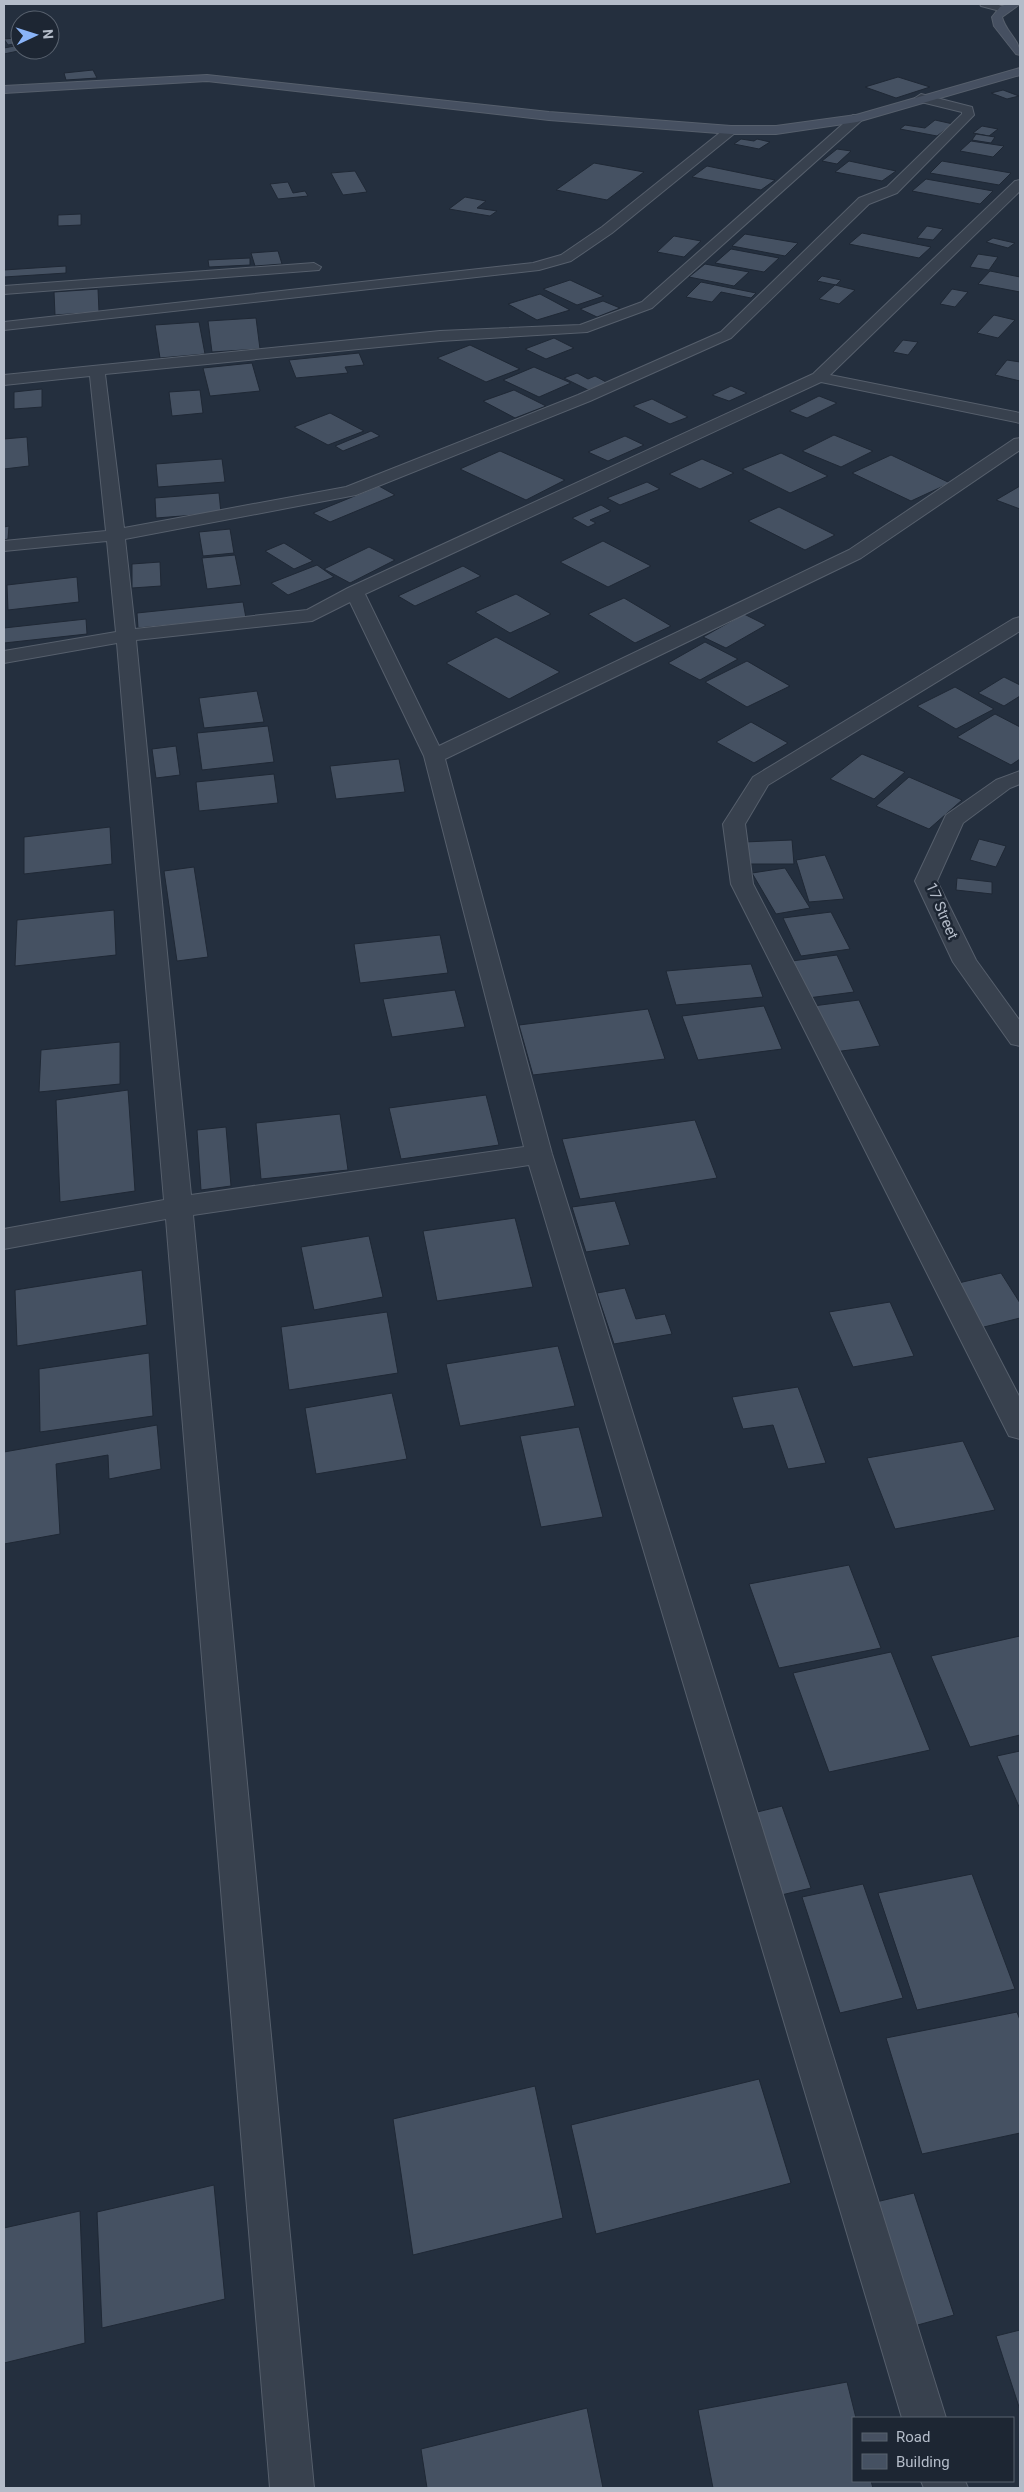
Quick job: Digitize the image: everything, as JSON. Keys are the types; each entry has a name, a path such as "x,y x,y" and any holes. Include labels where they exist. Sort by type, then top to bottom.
{"main road":[{"path":"1015,4 1004,9 997,17 999,26 1020,52"},
{"path":"4,90 207,78 549,116 731,130 776,130 858,118 921,98 1020,71"}],"street":[{"path":"985,4 1004,9"},
{"path":"4,546 117,535 350,492 584,398 726,335 864,200 892,190 968,114 968,110 921,98"},
{"path":"4,380 440,336 582,329 647,305 858,118"},
{"path":"4,326 534,267 566,258 607,230 731,130"},
{"path":"4,657 124,636 312,615 355,592 819,376 1020,184"},
{"path":"4,290 314,267"},
{"path":"97,370 117,535 124,636 178,1207 292,2488"},
{"path":"819,376 1020,418"},
{"path":"434,756 855,554 1020,443"},
{"path":"355,592 434,756 539,1154 924,2417"},
{"path":"1020,624 760,781 734,824 742,884 1020,1427"},
{"name":"17 Street","path":"1020,777 1002,784 954,820 926,881 965,962 1020,1038"},
{"path":"4,1239 178,1207 539,1154"}],"building":[{"path":"10,38 10,45 8,45 4,39"},
{"path":"10,47 10,53 4,54 4,48"},
{"path":"93,70 97,78 66,80 64,73"},
{"path":"898,77 930,87 896,98 865,87"},
{"path":"1003,90 1019,96 1007,99 991,93"},
{"path":"935,120 953,124 937,136 900,129 905,125 925,128"},
{"path":"982,126 998,129 989,136 973,133"},
{"path":"976,134 995,137 991,143 972,140"},
{"path":"741,139 754,141 757,139 770,142 759,149 734,144"},
{"path":"971,141 1004,146 993,157 960,151"},
{"path":"837,149 851,151 837,164 822,161"},
{"path":"849,161 896,171 882,181 835,172"},
{"path":"942,161 1011,173 999,185 930,173"},
{"path":"594,163 644,172 607,200 556,190"},
{"path":"707,166 775,180 761,190 692,177"},
{"path":"355,171 367,192 343,195 331,173"},
{"path":"926,179 993,191 980,204 912,191"},
{"path":"288,182 293,193 305,191 308,196 278,199 270,184"},
{"path":"465,197 486,201 477,208 497,211 490,216 449,209"},
{"path":"81,214 81,225 58,226 58,215"},
{"path":"927,226 943,229 933,240 917,238"},
{"path":"862,233 931,247 919,258 849,244"},
{"path":"745,234 798,243 785,256 732,246"},
{"path":"674,236 701,241 684,257 657,252"},
{"path":"993,238 1015,243 1008,248 986,242"},
{"path":"731,249 779,258 764,272 715,263"},
{"path":"278,251 282,264 255,266 251,253"},
{"path":"978,254 998,257 989,270 970,267"},
{"path":"250,258 250,265 209,267 208,260"},
{"path":"705,264 749,272 734,286 689,277"},
{"path":"66,266 66,273 4,277 4,270"},
{"path":"990,271 1020,277 1020,292 978,284"},
{"path":"822,276 841,280 836,285 817,281"},
{"path":"570,280 604,296 577,305 543,289"},
{"path":"701,282 756,293 751,298 721,292 712,302 686,297"},
{"path":"835,285 855,290 839,304 819,299"},
{"path":"98,289 99,312 55,315 54,292"},
{"path":"952,289 968,292 955,307 940,304"},
{"path":"540,294 570,310 537,320 508,304"},
{"path":"603,301 620,308 597,317 580,309"},
{"path":"994,315 1015,320 998,338 977,333"},
{"path":"256,318 260,349 212,352 208,321"},
{"path":"199,322 205,354 160,358 155,325"},
{"path":"554,338 574,348 546,359 525,349"},
{"path":"903,340 918,342 908,355 893,352"},
{"path":"470,345 520,369 486,382 437,358"},
{"path":"359,353 364,365 345,367 348,373 296,378 289,360"},
{"path":"1007,360 1020,362 1020,381 995,375"},
{"path":"252,363 260,391 210,396 203,368"},
{"path":"534,367 571,383 539,397 503,380"},
{"path":"577,373 588,379 595,376 608,383 588,390 564,378"},
{"path":"731,386 747,393 729,401 712,395"},
{"path":"42,389 42,407 14,409 14,392"},
{"path":"200,390 203,413 172,416 169,392"},
{"path":"514,390 546,406 515,418 483,401"},
{"path":"819,396 837,403 807,418 789,411"},
{"path":"652,399 688,417 670,424 633,406"},
{"path":"330,413 364,431 328,445 294,427"},
{"path":"371,431 380,436 343,451 335,446"},
{"path":"834,435 873,451 841,467 802,451"},
{"path":"625,436 644,445 608,461 588,452"},
{"path":"27,437 29,466 4,469 4,439"},
{"path":"500,451 565,480 526,500 460,469"},
{"path":"781,453 828,476 790,493 742,469"},
{"path":"891,455 950,483 911,501 852,473"},
{"path":"222,459 225,482 158,487 156,464"},
{"path":"702,459 734,473 700,489 669,474"},
{"path":"647,482 660,489 620,505 607,498"},
{"path":"379,486 395,495 330,522 313,513"},
{"path":"1020,486 1020,509 996,500"},
{"path":"219,493 221,513 156,518 155,498"},
{"path":"601,505 611,511 590,520 596,523 588,527 572,518"},
{"path":"779,507 835,535 805,550 748,521"},
{"path":"9,526 8,539 4,540 4,527"},
{"path":"230,529 234,553 203,556 199,532"},
{"path":"603,541 651,566 608,587 560,562"},
{"path":"284,543 313,561 294,569 265,551"},
{"path":"369,547 395,560 350,583 324,569"},
{"path":"235,555 241,585 207,589 202,558"},
{"path":"160,562 161,586 132,588 132,564"},
{"path":"317,565 334,577 288,595 271,583"},
{"path":"463,566 481,576 415,606 398,596"},
{"path":"77,577 79,602 8,610 7,585"},
{"path":"516,594 551,614 510,633 475,612"},
{"path":"624,598 671,626 635,643 588,614"},
{"path":"243,602 246,618 138,628 137,613"},
{"path":"744,614 766,625 726,648 703,637"},
{"path":"86,619 87,634 4,643 4,628"},
{"path":"496,637 560,672 509,699 446,663"},
{"path":"705,642 738,659 700,680 668,663"},
{"path":"747,661 790,686 747,707 705,682"},
{"path":"1004,677 1020,685 1020,696 1004,706 978,693"},
{"path":"955,687 994,709 956,729 917,706"},
{"path":"257,691 264,722 204,728 199,698"},
{"path":"995,714 1020,727 1020,759 1011,765 957,737"},
{"path":"751,722 788,743 754,763 716,742"},
{"path":"268,726 274,762 202,770 197,733"},
{"path":"176,746 180,775 156,778 152,749"},
{"path":"862,754 905,772 874,799 830,779"},
{"path":"399,759 405,792 336,799 330,766"},
{"path":"274,774 278,803 199,811 196,782"},
{"path":"909,777 962,800 929,829 876,806"},
{"path":"110,827 112,864 24,874 24,837"},
{"path":"979,839 1006,846 996,867 970,860"},
{"path":"792,840 794,864 750,864 744,842"},
{"path":"825,855 844,899 809,902 796,860"},
{"path":"194,867 208,957 177,961 164,871"},
{"path":"785,868 810,908 776,914 752,873"},
{"path":"957,878 992,882 992,894 956,890"},
{"path":"114,910 116,955 15,966 17,920"},
{"path":"831,912 850,949 801,956 783,918"},
{"path":"440,935 448,973 360,983 354,944"},
{"path":"837,955 854,992 808,998 792,961"},
{"path":"751,964 763,997 676,1005 666,971"},
{"path":"455,990 465,1027 392,1037 383,999"},
{"path":"859,1000 880,1046 834,1052 813,1006"},
{"path":"764,1006 782,1049 698,1060 682,1016"},
{"path":"648,1009 665,1059 533,1075 519,1025"},
{"path":"120,1042 120,1084 39,1092 41,1050"},
{"path":"128,1090 135,1191 60,1202 56,1100"},
{"path":"486,1095 499,1145 401,1159 389,1108"},
{"path":"340,1114 348,1170 261,1179 256,1123"},
{"path":"695,1120 717,1178 580,1199 562,1139"},
{"path":"226,1127 231,1186 201,1190 197,1130"},
{"path":"615,1201 630,1245 586,1252 572,1207"},
{"path":"515,1218 533,1287 437,1301 423,1231"},
{"path":"369,1236 383,1297 314,1310 301,1247"},
{"path":"142,1270 147,1325 17,1346 15,1290"},
{"path":"1001,1273 1020,1303 1020,1318 976,1329 950,1285"},
{"path":"625,1288 636,1319 665,1314 672,1334 614,1344 597,1293"},
{"path":"890,1302 914,1356 853,1367 829,1312"},
{"path":"387,1312 398,1373 289,1390 281,1327"},
{"path":"558,1346 575,1406 460,1426 446,1364"},
{"path":"149,1353 153,1416 40,1432 39,1369"},
{"path":"798,1387 826,1463 788,1469 773,1425 743,1429 732,1397"},
{"path":"392,1393 407,1459 316,1474 305,1408"},
{"path":"157,1425 161,1469 109,1479 108,1455 56,1464 60,1534 4,1544 4,1452"},
{"path":"579,1427 603,1517 541,1527 520,1436"},
{"path":"963,1441 995,1510 895,1529 867,1458"},
{"path":"849,1565 881,1648 779,1668 749,1584"},
{"path":"1020,1636 1020,1735 970,1747 931,1656"},
{"path":"891,1652 930,1750 829,1772 793,1673"},
{"path":"1020,1751 1020,1809 997,1756"},
{"path":"782,1806 811,1888 777,1896 749,1814"},
{"path":"972,1874 1015,1989 917,2010 878,1893"},
{"path":"863,1884 903,1998 840,2013 802,1897"},
{"path":"1017,2012 1020,2020 1020,2133 922,2154 886,2038"},
{"path":"759,2079 791,2183 596,2234 571,2125"},
{"path":"535,2086 563,2218 413,2255 393,2119"},
{"path":"214,2185 225,2299 102,2328 97,2212"},
{"path":"914,2193 954,2315 914,2326 876,2202"},
{"path":"80,2211 85,2343 4,2363 4,2228"},
{"path":"1020,2330 1020,2410 996,2336"},
{"path":"847,2382 856,2417 852,2417 852,2482 871,2482 873,2488 713,2488 698,2410"},
{"path":"587,2408 603,2488 427,2488 421,2449"}]}
